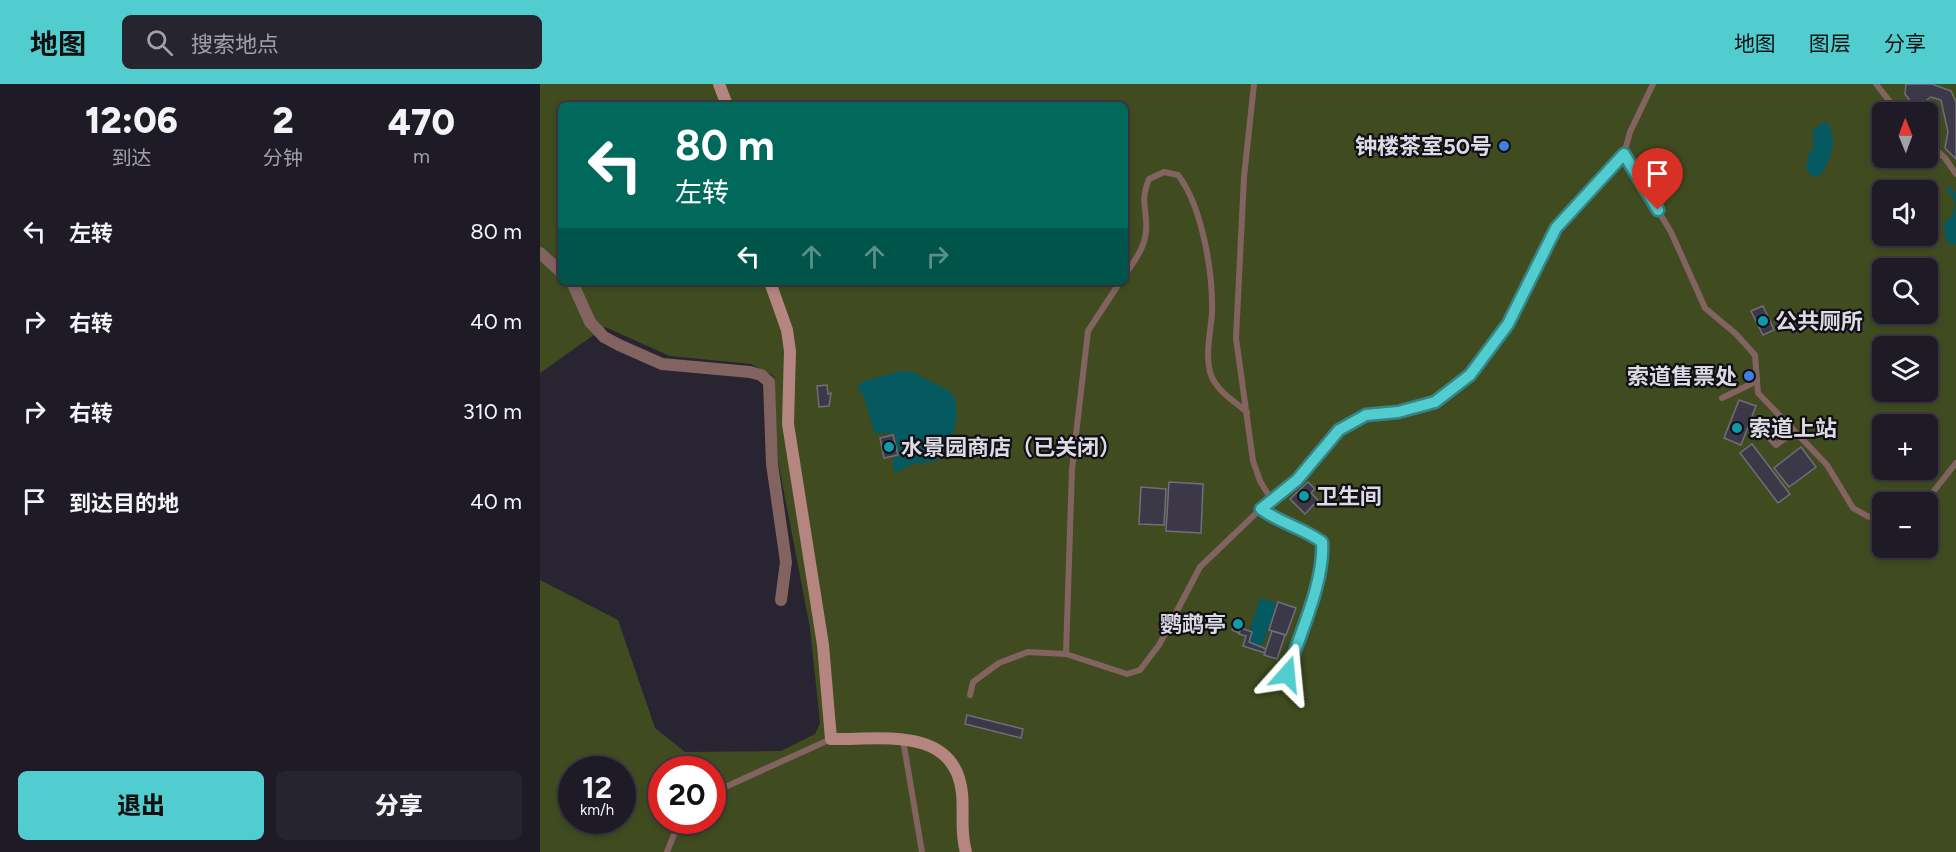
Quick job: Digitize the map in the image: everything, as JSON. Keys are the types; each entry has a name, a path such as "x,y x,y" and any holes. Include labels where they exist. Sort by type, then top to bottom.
{"street":[{"path":"719,84 726,102"},
{"path":"540,253 558,269"},
{"path":"573,285 590,322 604,337 619,345 662,364 750,372 761,375 769,382 772,464 786,562 781,600"},
{"path":"771,285 787,330 790,351 788,424 823,645 831,739 926,742 945,753 957,771 962,792 966,852"}],"lane":[{"path":"1254,84 1244,177 1236,338 1253,461 1260,481 1271,499"},
{"path":"970,695 973,682 999,663 1028,652 1066,654 1127,674 1140,670 1159,645 1200,567 1271,499 1297,480 1339,430 1366,415 1398,412 1435,402 1470,375 1508,324 1556,228 1624,154 1630,132 1653,84"},
{"path":"1876,84 1890,102"},
{"path":"1938,152 1956,174"},
{"path":"1624,154 1671,232 1705,308 1736,334 1755,356 1758,393 1827,465 1853,508 1872,517"},
{"path":"1128,270 1142,249 1146,231 1142,196 1149,179 1164,172 1178,175 1188,188 1202,232 1208,267 1212,311 1209,335 1210,372 1221,391 1247,412"},
{"path":"1066,654 1072,469 1088,331 1118,285"},
{"path":"1722,398 1757,381"},
{"path":"1755,423 1776,445 1794,432"},
{"path":"1933,492 1956,463"},
{"path":"1261,509 1276,520 1312,534 1322,542 1323,555 1312,600 1287,674"},
{"path":"726,787 831,739"},
{"path":"903,740 922,852"},
{"path":"667,852 674,834"}],"green space":[{"path":"540,84 1956,84 1956,852 540,852 540,580 618,620 655,728 685,752 781,751 815,734 820,723 810,628 778,461 774,376 751,364 670,356 605,327 540,373"}],"water":[{"path":"1825,121 1832,133 1832,149 1827,165 1818,177 1811,175 1806,168 1809,153 1813,149 1813,130"},
{"path":"1947,185 1956,193 1956,245 1947,242 1944,229 1945,222 1955,208 1954,199 1947,190"},
{"path":"901,371 910,371 951,392 954,396 956,415 951,440 937,461 912,464 894,473 893,458 899,456 895,434 875,433 866,403 857,387 864,381"},
{"path":"1260,598 1277,603 1262,646 1249,642 1252,633 1249,632"}],"building":[{"path":"1906,84 1932,84 1951,91 1956,102 1956,159 1945,148 1948,132 1941,100 1931,97 1924,102 1911,102 1905,94"},
{"name":"公共厕所","path":"1763,306 1774,330 1763,335 1751,311"},
{"path":"827,385 828,394 831,393 829,406 819,407 817,386"},
{"name":"索道上站","path":"1739,400 1756,406 1741,445 1724,438"},
{"name":"水景园商店（已关闭）","path":"893,435 898,455 884,458 880,438"},
{"path":"1752,444 1790,494 1778,503 1740,453"},
{"path":"1801,447 1816,467 1789,487 1774,468"},
{"path":"1169,482 1203,484 1201,533 1166,531"},
{"name":"卫生间","path":"1308,482 1315,489 1311,493 1318,500 1305,514 1290,499"},
{"path":"1141,487 1166,489 1164,525 1139,524"},
{"path":"1278,602 1296,608 1286,635 1269,630"},
{"name":"鹦鹉亭","path":"1236,618 1243,620 1239,633 1232,630"},
{"path":"1241,628 1252,632 1249,642 1266,649 1265,653 1243,646 1246,636 1239,634"},
{"path":"1272,631 1285,635 1277,659 1264,655"},
{"path":"967,715 1023,729 1021,738 965,724"}],"place":[{"name":"钟楼茶室50号","path":"1504,146"},
{"name":"公共厕所","path":"1763,321"},
{"name":"索道售票处","path":"1749,376"},
{"name":"索道上站","path":"1737,428"},
{"name":"水景园商店（已关闭）","path":"889,447"},
{"name":"卫生间","path":"1304,496"},
{"name":"鹦鹉亭","path":"1238,624"}],"route":[{"path":"1287,674 1312,600 1323,555 1322,542 1312,534 1276,520 1261,509 1297,480 1339,430 1366,415 1398,412 1435,402 1470,375 1508,324 1556,228 1624,154 1658,210"}]}
